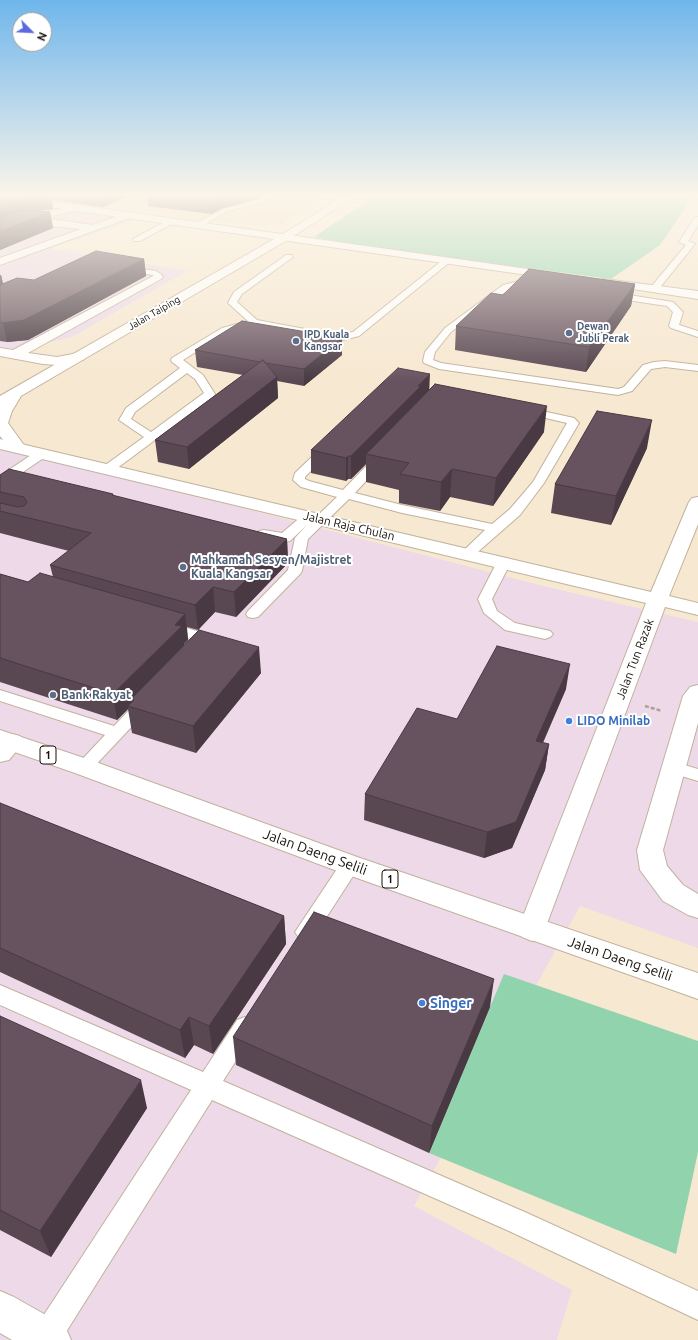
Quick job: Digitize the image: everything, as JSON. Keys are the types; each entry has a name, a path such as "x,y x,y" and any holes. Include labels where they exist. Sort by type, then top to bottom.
{"main road":[{"path":"0,262 15,257"},
{"name":"Jalan Taiping","path":"0,402 251,257"},
{"path":"417,257 568,278"},
{"path":"15,355 157,277"},
{"path":"592,281 698,295"},
{"path":"0,352 57,361 78,357"},
{"path":"43,360 51,368 47,374"},
{"path":"15,394 4,411 0,423 4,431 18,448"},
{"name":"Jalan Raja Chulan","path":"0,444 658,598 698,609"},
{"path":"0,447 18,448"},
{"name":"Jalan Tun Razak","path":"532,929 658,598 698,502"},
{"path":"698,692 694,696 650,850 654,870 673,893 698,906"},
{"name":"Jalan Daeng Selili","path":"4,745 84,767 350,865 698,986"},
{"path":"0,1311 49,1339"}],"lane":[{"path":"254,322 232,304 238,292 289,257"},
{"path":"654,289 684,257"},
{"path":"108,469 210,394 199,377 176,360 225,330 254,322 321,335 343,337 356,334 447,261"},
{"path":"113,266 156,273 158,275 157,277"},
{"path":"545,274 538,286 519,284 506,287 448,330 430,352 428,361 439,366 618,392 628,389 647,367 665,364 698,368"},
{"path":"602,294 670,304 678,312 674,326 698,334"},
{"path":"152,437 125,420 130,410 187,368"},
{"path":"467,554 515,512 538,483 572,423 570,420 510,407"},
{"path":"333,443 299,476 299,480 305,484 402,509 495,528"},
{"path":"254,532 285,538 346,495 389,450"},
{"path":"0,482 41,454"},
{"path":"253,614 295,570 302,538 315,518"},
{"path":"504,562 485,599 491,613 510,627 545,634"},
{"path":"156,624 208,639 192,656"},
{"path":"84,767 154,694"},
{"path":"0,695 117,733"},
{"path":"674,768 698,775"},
{"path":"294,952 350,865"},
{"path":"0,995 518,1222 698,1306"},
{"path":"49,1339 255,1012"}],"path":[{"path":"620,698 688,719"}],"shaded area":[{"path":"0,257 100,257 187,271 72,337 0,354"},
{"path":"0,445 543,586 698,622 698,948 580,906 414,1206 572,1290 557,1340 0,1340"}],"green space":[{"path":"439,257 643,257 611,279"},
{"path":"504,974 698,1041 698,1152 676,1254 429,1153"}],"building":[{"path":"84,257 129,257 144,259 24,320 3,323 0,322 0,285 17,278 34,280"},
{"path":"529,269 635,284 589,347 456,326 491,293 503,295"},
{"path":"242,321 342,338 304,369 265,363 263,360 260,362 195,350"},
{"path":"263,360 277,377 187,447 155,440"},
{"path":"398,368 430,374 418,386 421,386 351,456 346,458 311,450"},
{"path":"435,384 547,406 496,478 452,469 441,482 400,474 409,463 366,454"},
{"path":"597,411 652,420 616,496 555,484"},
{"path":"9,469 287,539 234,592 213,587 195,605 50,565 91,533 0,511 0,503 18,507 24,506 27,502 24,497 0,492 0,475"},
{"path":"40,573 185,614 175,625 182,626 113,694 0,658 0,574 28,582"},
{"path":"199,630 259,647 193,726 128,706 134,700 131,699"},
{"path":"497,646 570,664 536,741 549,744 516,822 487,832 365,794 417,708 457,719"},
{"path":"0,803 284,916 209,1026 189,1017 180,1030 0,948"},
{"path":"314,912 494,979 432,1126 233,1037"},
{"path":"0,1016 141,1080 40,1231 0,1210"}],"place":[{"name":"Dewan Jubli Perak","path":"569,333"},
{"name":"IPD Kuala Kangsar","path":"296,341"},
{"name":"Mahkamah Sesyen/Majistret Kuala Kangsar","path":"183,567"},
{"name":"Bank Rakyat","path":"53,695"},
{"name":"LIDO Minilab","path":"569,721"},
{"name":"Singer","path":"422,1003"}]}
